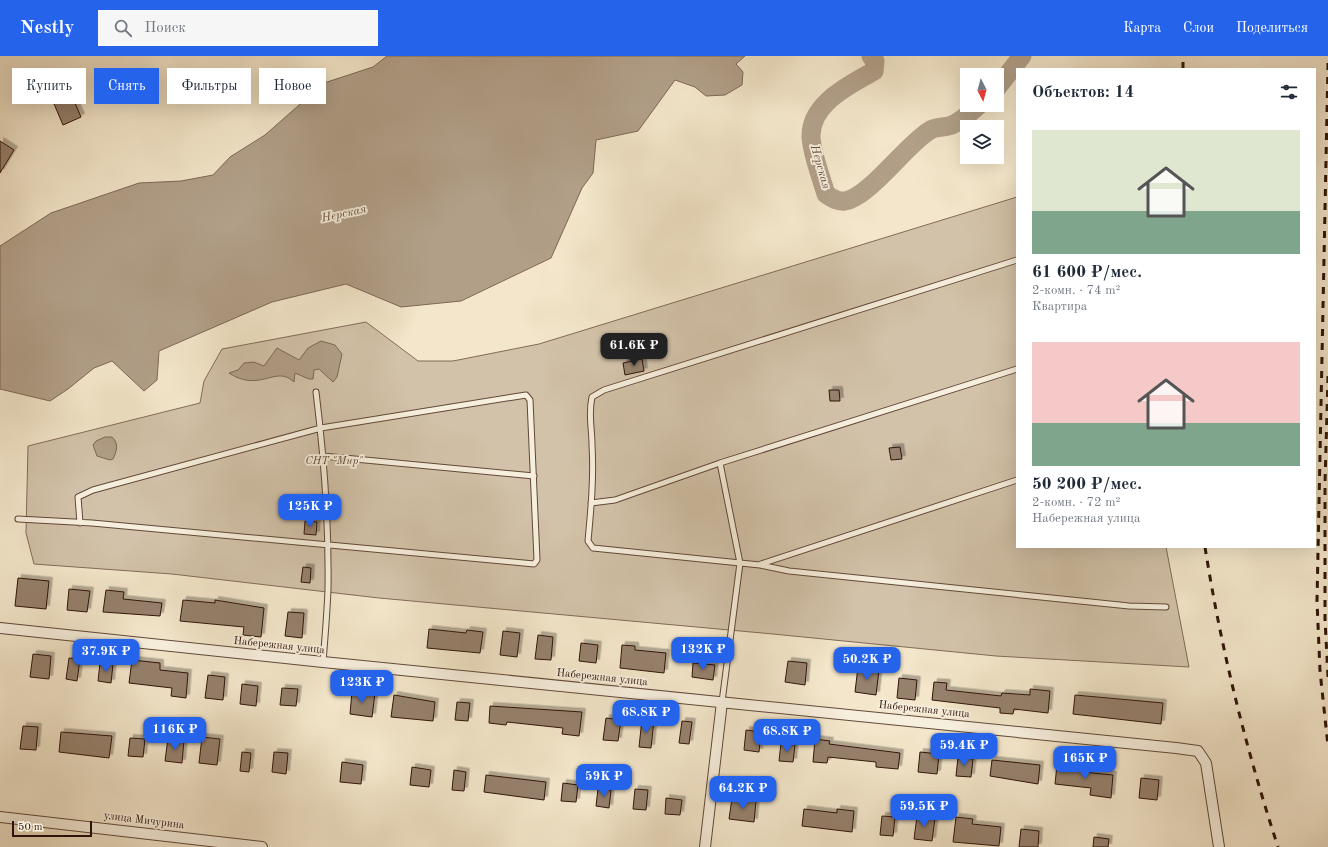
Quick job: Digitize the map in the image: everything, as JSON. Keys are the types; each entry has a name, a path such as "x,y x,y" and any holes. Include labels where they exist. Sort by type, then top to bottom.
{"street":[{"name":"Набережная улица","path":"0,628 1176,748 1198,752 1206,763 1220,847"},
{"path":"705,847 722,702"},
{"name":"улица Мичурина","path":"0,817 262,847"}],"lane":[{"path":"1016,260 604,390 592,397 589,411 592,446 591,503 588,541 594,548 760,565 805,573 1129,606 1166,607"},
{"path":"591,503 615,500 720,463 1016,369"},
{"path":"316,392 323,456 328,545 328,591 323,662"},
{"path":"18,519 80,523 534,564 538,560 530,400 526,395 320,428 93,490 78,497 80,523"},
{"path":"323,456 534,476"},
{"path":"720,463 740,563 722,702"},
{"path":"760,565 1016,480"}],"green space":[{"name":"СНТ \"Мир\"","path":"1016,197 1016,548 1166,548 1189,667 996,656 379,598 172,574 34,564 26,533 28,446 200,403 204,381 222,349 366,322 418,361 453,361 539,344"}],"water":[{"path":"387,56 745,56 736,64 743,72 742,85 725,95 706,96 695,87 675,80 638,131 596,140 593,173 582,188 551,258 461,301 401,307 346,284 272,302 159,351 157,380 144,391 112,361 94,368 68,389 50,401 0,389 0,246 51,213 139,183 181,181 213,175 230,157 265,135 300,104 326,104 326,82 373,67"},
{"path":"321,341 335,345 342,354 337,377 333,382 319,369 314,370 313,379 309,379 295,373 294,382 281,376 255,381 247,380 229,373 238,370 244,363 254,362 264,366 277,348 299,360 308,348"},
{"path":"105,437 112,437 116,442 116,450 113,459 110,460 97,456 93,445 96,441"}],"building":[{"path":"54,104 75,104 81,117 63,125"},
{"path":"0,141 14,150 0,173"},
{"path":"642,359 644,371 625,375 623,363"},
{"path":"829,390 839,390 840,401 830,401"},
{"path":"900,447 902,459 891,460 889,448"},
{"path":"305,521 317,522 316,535 304,534"},
{"path":"303,567 311,568 310,583 301,582"},
{"path":"18,578 49,581 46,609 15,606"},
{"path":"69,589 90,591 87,612 67,610"},
{"path":"106,590 124,592 123,599 162,603 160,616 103,612"},
{"path":"183,600 215,603 215,600 264,608 261,637 243,635 244,627 180,621"},
{"path":"288,612 304,613 302,638 285,636"},
{"path":"429,629 466,633 467,630 483,632 480,653 427,648"},
{"path":"503,631 520,633 517,657 500,655"},
{"path":"538,635 553,637 551,660 535,659"},
{"path":"581,643 598,645 596,663 579,661"},
{"path":"622,645 635,646 635,650 666,653 664,673 620,668"},
{"path":"33,654 51,656 49,679 30,677"},
{"path":"69,658 80,659 77,681 66,679"},
{"path":"132,660 160,663 160,670 188,673 186,698 171,696 172,688 129,683"},
{"path":"788,661 807,663 805,685 785,682"},
{"path":"100,663 113,664 111,683 98,681"},
{"path":"693,663 715,665 713,680 692,677"},
{"path":"858,667 879,670 876,695 855,692"},
{"path":"208,675 225,677 223,700 205,698"},
{"path":"899,678 917,680 915,700 897,698"},
{"path":"934,682 947,683 946,690 1001,696 1002,693 1030,695 1030,689 1050,691 1048,713 1014,709 1013,714 1000,713 1000,708 932,700"},
{"path":"242,684 258,686 256,706 240,704"},
{"path":"282,688 298,689 296,706 280,705"},
{"path":"352,691 375,693 372,717 350,714"},
{"path":"394,695 435,702 433,721 391,717"},
{"path":"1075,695 1163,703 1161,724 1073,714"},
{"path":"457,702 470,703 468,721 455,720"},
{"path":"490,706 582,712 579,736 562,734 563,728 507,722 506,725 489,723"},
{"path":"606,718 621,720 618,741 603,740"},
{"path":"642,719 654,720 651,748 639,747"},
{"path":"682,721 692,722 689,744 679,743"},
{"path":"23,726 38,727 36,750 20,749"},
{"path":"746,730 761,732 759,752 744,750"},
{"path":"61,732 112,736 109,758 59,752"},
{"path":"202,737 220,739 217,765 199,763"},
{"path":"130,738 145,739 143,757 128,756"},
{"path":"168,738 184,740 182,763 165,761"},
{"path":"815,739 830,741 829,744 900,753 898,769 876,767 876,762 828,757 827,763 813,762"},
{"path":"781,743 795,745 793,762 779,761"},
{"path":"242,752 251,753 249,772 240,771"},
{"path":"274,752 288,753 286,774 272,772"},
{"path":"920,752 939,754 937,774 918,772"},
{"path":"958,757 973,759 971,777 956,776"},
{"path":"992,760 1040,765 1038,784 990,776"},
{"path":"342,762 363,765 361,784 340,782"},
{"path":"1057,765 1083,768 1083,772 1113,775 1111,798 1090,795 1091,788 1055,784"},
{"path":"412,767 431,770 429,787 410,785"},
{"path":"454,770 466,772 464,791 452,790"},
{"path":"486,775 546,782 544,800 484,792"},
{"path":"1141,778 1159,780 1157,800 1139,798"},
{"path":"563,783 578,785 576,802 561,801"},
{"path":"598,789 611,790 609,808 596,806"},
{"path":"635,789 648,790 646,810 633,809"},
{"path":"666,798 682,800 680,815 665,814"},
{"path":"732,798 756,801 754,822 729,819"},
{"path":"804,809 837,813 837,809 854,811 852,832 802,826"},
{"path":"882,816 895,817 893,836 880,835"},
{"path":"917,816 935,818 932,841 914,839"},
{"path":"956,817 973,819 972,824 1001,827 999,846 953,842"},
{"path":"1021,829 1039,831 1038,847 1019,847"},
{"path":"1094,837 1109,839 1108,847 1093,847"}],"waterway":[{"name":"Нерская","path":"871,56 875,61 874,71 833,96 817,114 812,125 811,137 813,151 826,194 840,201 845,201 855,197 876,181 910,147 929,131 934,128 949,126 956,123 971,112"},
{"name":"Нерская","path":"1004,79 1022,56"}],"railway":[{"path":"1183,56 1183,68"},
{"path":"1328,63 1317,601 1320,671 1328,746"},
{"path":"1328,376 1325,483 1325,619 1328,677"},
{"path":"1205,548 1211,585 1227,661 1245,736 1278,847"}]}
